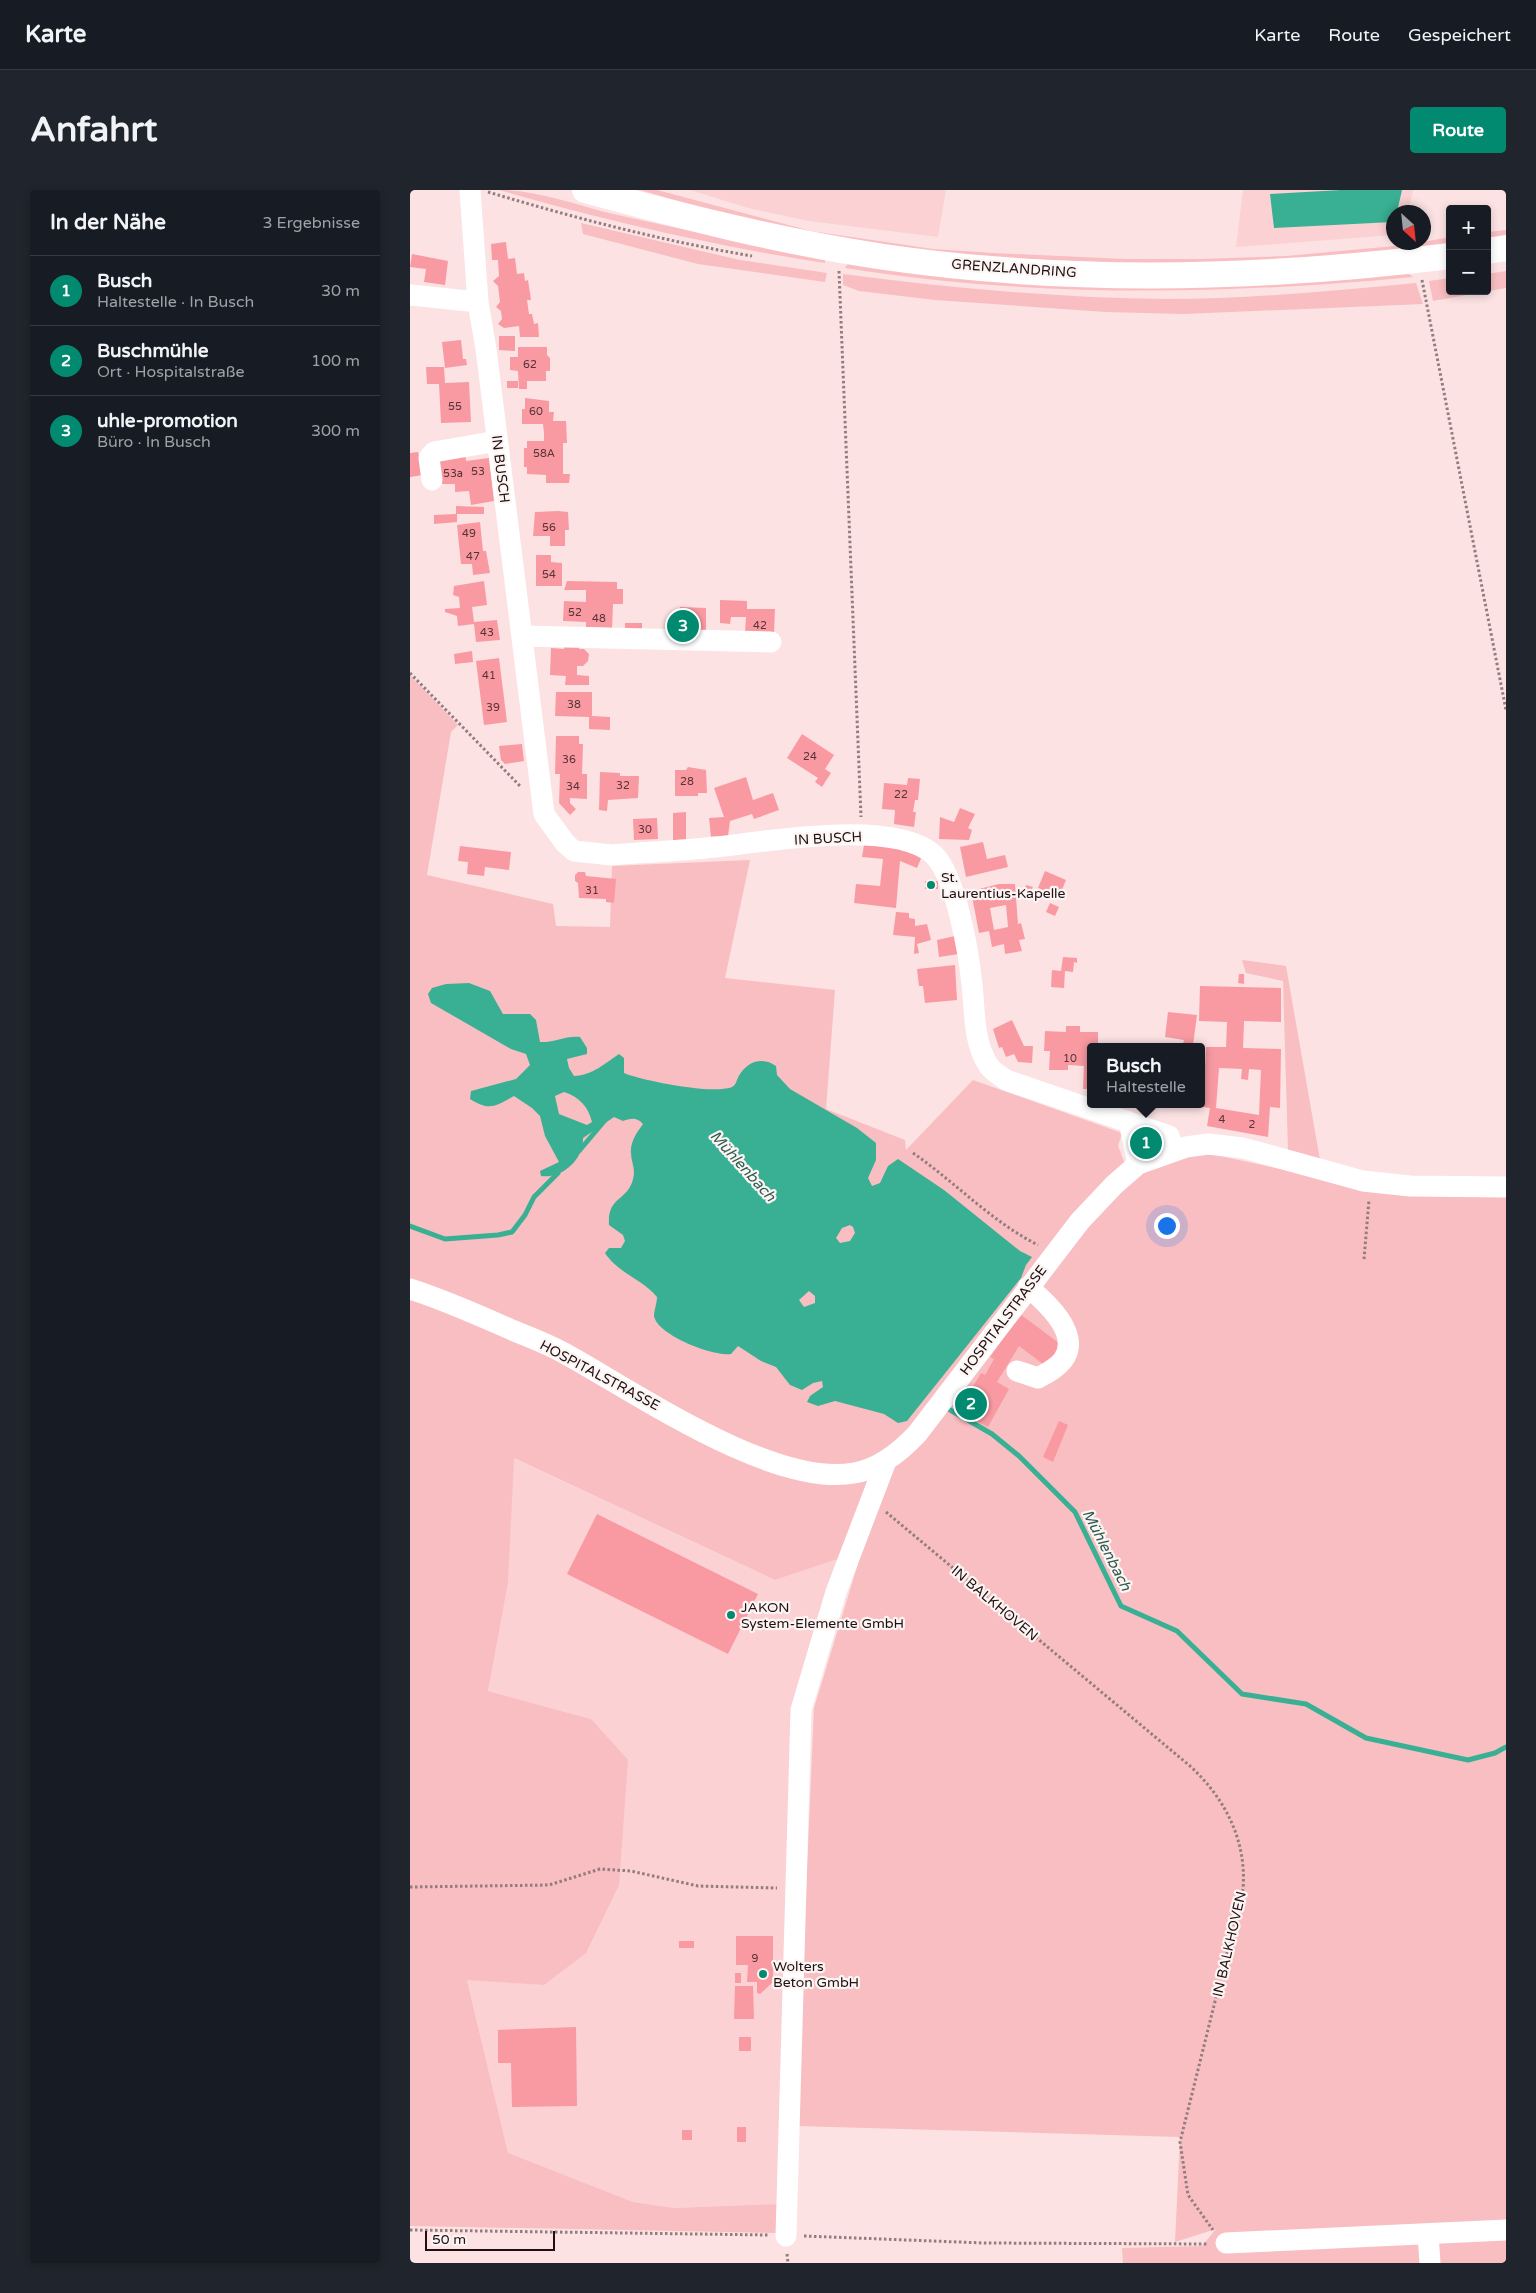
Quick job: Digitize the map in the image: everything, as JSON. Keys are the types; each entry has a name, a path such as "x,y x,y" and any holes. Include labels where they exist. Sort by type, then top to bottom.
{"main road":[{"name":"GRENZLANDRING","path":"584,190 700,222 829,248 886,257 1006,269 1112,274 1307,270 1446,256"},
{"path":"1491,250 1506,248"}],"street":[{"name":"IN BUSCH","path":"470,190 478,302 523,636 544,814 565,843 574,851 612,855 836,835 884,837 919,845 934,856 943,868 969,951 978,1040 990,1068 1006,1080 1087,1108"},
{"path":"410,294 478,302"},
{"path":"432,480 429,458 434,452 497,441"},
{"path":"523,636 771,642"},
{"name":"IN BUSCH","path":"1088,1108 1169,1136 1174,1151"},
{"path":"1129,1122 1138,1164"},
{"name":"HOSPITALSTRASSE","path":"410,1289 466,1310 562,1352 712,1437 758,1457 797,1469 832,1474 854,1473 886,1461 903,1449 917,1434 1080,1221 1114,1185 1138,1164 1174,1151 1208,1144 1243,1148 1370,1182 1410,1186 1506,1188"},
{"path":"1017,1371 1038,1378 1063,1360 1068,1350 1064,1324 1042,1298 1028,1287"},
{"path":"786,2236 795,1889 802,1710 836,1592 886,1461"},
{"path":"1226,2244 1506,2230"},
{"path":"1428,2234 1430,2263"}],"path":[{"path":"829,248 839,271 861,835"},
{"path":"1418,260 1506,710"},
{"path":"410,673 522,788"},
{"path":"913,1153 942,1173 1012,1232 1054,1253"},
{"path":"1364,1259 1370,1182"},
{"name":"IN BALKHOVEN","path":"870,1499 1190,1766 1217,1794 1225,1808 1241,1853 1244,1873 1243,1889 1180,2142 1188,2195 1214,2231 1226,2244"},
{"path":"410,1887 549,1885 600,1870 631,1872 698,1886 795,1889"},
{"path":"410,2230 786,2236 984,2243 1226,2244"}],"shaded area":[{"path":"499,190 528,192 639,220 825,257 825,263 742,249 660,232"},
{"path":"640,190 657,190 811,231 933,249 1126,259 1287,256 1386,247 1386,250 1402,250 1401,253 1168,265 957,256 761,225"},
{"path":"690,190 946,190 938,237 809,221 748,208"},
{"path":"1243,190 1413,190 1410,205 1386,205 1386,236 1236,247"},
{"path":"581,223 740,260 827,273 825,282 698,264 583,234"},
{"path":"1506,230 1506,237 1491,239 1491,232"},
{"path":"1446,238 1446,246 1431,247 1431,240"},
{"path":"849,262 1404,270 1413,277 1342,283 1200,290 1057,289 915,278 845,268"},
{"path":"1506,271 1506,288 1491,291 1491,273"},
{"path":"843,274 1005,291 1086,297 1167,299 1323,292 1416,283 1423,304 1183,314 1106,312 935,300 859,291 843,285"},
{"path":"1446,279 1446,295 1467,295 1433,301 1429,281"},
{"path":"410,675 458,725 451,732 427,875 553,904 556,926 610,927 612,866 750,860 725,978 835,990 826,1109 905,1140 906,1150 973,1080 1122,1133 1118,1146 1125,1164 1139,1174 1189,1155 1216,1155 1289,1171 1506,1192 1506,2263 1123,2263 1122,2248 1202,2246 1216,2229 1175,2242 1180,2137 796,2126 814,1708 860,1557 841,1558 775,1580 514,1458 508,1583 488,1691 591,1719 628,1760 619,1885 586,1953 544,1985 467,1980 508,2153 633,2202 674,2208 779,2204 778,2233 410,2226"},
{"path":"1242,960 1286,966 1320,1160 1288,1150 1283,981 1246,973"},
{"path":"513,1458 775,1580 841,1558 796,1703 779,2204 674,2208 633,2202 508,2154 467,1979 544,1985 591,1719 488,1691 508,1583"}],"water":[{"path":"1341,190 1402,190 1399,205 1386,205 1386,222 1274,228 1270,194"},
{"path":"469,983 490,991 503,1014 530,1014 536,1020 540,1042 580,1037 587,1048 587,1054 567,1059 569,1068 574,1076 587,1074 619,1054 624,1058 624,1073 629,1075 679,1086 719,1089 734,1086 744,1069 752,1063 767,1061 776,1066 777,1075 790,1089 857,1128 876,1143 876,1160 868,1178 872,1186 880,1183 888,1166 898,1159 944,1190 1020,1251 1032,1257 1026,1265 1021,1278 907,1421 898,1423 884,1414 835,1401 818,1406 807,1402 810,1396 823,1387 822,1381 813,1383 802,1390 790,1385 776,1367 761,1361 738,1346 731,1354 712,1352 675,1337 657,1323 654,1316 657,1297 644,1285 616,1266 605,1253 609,1248 621,1248 625,1241 623,1235 609,1225 609,1216 614,1204 627,1191 633,1179 631,1149 636,1134 643,1124 636,1119 623,1121 614,1117 583,1138 580,1153 576,1160 564,1171 549,1176 541,1176 540,1171 559,1162 545,1136 540,1116 514,1096 492,1106 482,1105 470,1099 471,1091 516,1079 530,1065 526,1054 511,1049 431,1003 428,994 432,988 446,984","holes":["564,1092 582,1103 588,1111 592,1122 587,1125 559,1114 555,1096","850,1225 853,1227 855,1233 850,1241 840,1243 836,1238 842,1228","809,1291 815,1296 815,1303 804,1307 799,1300"]}],"building":[{"path":"506,242 508,259 515,258 517,274 524,273 525,281 528,280 531,300 527,300 529,314 532,314 534,324 538,323 539,337 520,337 519,326 504,328 498,324 502,319 501,311 496,307 500,302 498,286 493,281 499,276 498,260 492,260 491,244"},
{"path":"412,254 448,261 445,285 424,282 426,269 410,267"},
{"path":"499,336 515,336 515,351 499,350"},
{"path":"461,340 463,359 466,359 467,365 445,368 442,342"},
{"path":"518,347 547,347 547,355 550,358 550,371 546,371 546,381 527,381 527,389 519,389 518,371 510,370 510,357 518,357"},
{"path":"426,367 444,367 445,383 469,382 471,422 441,423 439,384 427,384"},
{"path":"507,381 518,381 518,388 507,388"},
{"path":"525,398 549,401 549,412 554,412 553,421 566,421 567,443 563,443 563,474 570,474 569,483 546,483 546,475 527,474 527,467 524,467 524,448 527,448 527,441 544,441 544,433 543,424 522,424 522,409 525,409"},
{"path":"465,450 466,461 489,458 494,501 471,505 469,491 455,492 455,484 441,484 436,461"},
{"path":"418,452 423,475 410,477 410,453"},
{"path":"456,506 484,507 484,514 457,514 457,522 434,524 434,515 456,514"},
{"path":"535,512 568,512 569,530 565,530 565,546 550,546 550,536 533,536"},
{"path":"480,522 483,551 486,551 490,573 473,575 472,564 461,564 457,525"},
{"path":"536,555 551,555 551,562 562,563 562,586 536,586"},
{"path":"484,581 487,605 472,607 474,622 497,620 500,640 476,642 474,624 458,626 457,616 445,612 445,609 460,608 459,597 453,595 454,586"},
{"path":"567,581 617,582 617,589 623,589 623,604 613,604 612,628 586,627 586,622 563,621 564,601 586,602 586,590 564,590"},
{"path":"720,600 747,601 747,609 775,609 774,633 745,633 746,617 731,617 730,624 720,623"},
{"path":"680,607 706,608 706,631 680,631"},
{"path":"625,623 642,623 642,633 625,633"},
{"path":"564,641 580,641 579,649 584,649 589,654 588,661 583,666 577,666 577,675 589,676 589,685 565,685 566,676 550,675 551,648 564,649"},
{"path":"472,651 473,662 455,664 454,654"},
{"path":"499,658 507,722 484,725 476,661"},
{"path":"556,692 592,692 592,716 610,717 610,730 589,729 589,717 555,716"},
{"path":"802,734 834,755 825,769 831,773 822,787 815,782 818,778 787,758"},
{"path":"556,736 579,736 579,744 583,744 582,774 587,774 587,799 570,798 570,803 576,809 570,815 559,803 560,774 555,774"},
{"path":"522,744 524,761 505,764 501,760 499,746"},
{"path":"688,767 706,770 707,793 698,793 698,796 675,796 675,770 686,770"},
{"path":"600,772 620,773 620,776 639,776 638,798 608,800 607,811 599,810"},
{"path":"746,777 753,800 773,793 779,810 754,819 752,814 730,821 728,836 711,837 709,818 724,817 714,788"},
{"path":"908,778 920,779 918,800 915,800 913,812 916,812 914,827 894,824 895,810 882,809 884,783 907,785"},
{"path":"960,808 975,814 968,828 972,830 969,840 939,839 940,817 954,822"},
{"path":"686,812 686,841 673,842 673,813"},
{"path":"657,818 658,839 634,840 633,819"},
{"path":"983,842 987,859 1005,855 1008,867 966,877 960,847"},
{"path":"864,845 902,848 922,856 917,868 900,861 896,908 854,903 856,884 880,886 883,859 862,857"},
{"path":"460,846 511,852 509,870 485,867 484,876 467,874 468,862 458,861"},
{"path":"1045,871 1066,880 1059,897 1038,888"},
{"path":"578,872 585,872 586,876 616,879 614,903 606,902 606,899 579,898 578,883 575,881 575,875"},
{"name":"St. Laurentius-Kapelle","path":"925,881 938,881 938,889 925,889"},
{"path":"999,884 1015,884 1018,924 1021,923 1025,939 1019,940 1022,951 1005,954 1004,944 992,947 989,931 979,933 971,891","holes":["1006,905 1008,927 994,930 990,908"]},
{"path":"1026,885 1033,887 1029,895 1023,892"},
{"path":"1050,903 1059,907 1055,916 1046,912"},
{"path":"896,912 909,913 909,918 915,919 915,926 927,924 931,940 917,944 919,953 914,954 915,937 893,935"},
{"path":"955,936 959,954 939,957 937,940"},
{"path":"1063,957 1077,958 1077,963 1074,962 1073,972 1065,971 1064,988 1051,987 1052,970 1061,971"},
{"path":"955,965 957,1000 925,1003 923,986 919,986 917,969"},
{"path":"1239,974 1244,974 1244,984 1238,983"},
{"path":"1200,986 1281,988 1281,1022 1244,1021 1243,1048 1281,1049 1280,1108 1270,1107 1268,1137 1207,1126 1210,1108 1205,1107 1206,1047 1226,1047 1227,1022 1199,1021","holes":["1219,1068 1242,1069 1241,1079 1248,1080 1249,1069 1261,1070 1259,1115 1216,1108"]},
{"path":"1168,1012 1197,1015 1193,1043 1183,1043 1184,1040 1165,1037"},
{"path":"1012,1020 1024,1046 1033,1046 1032,1063 1018,1062 1014,1054 1006,1057 1002,1047 999,1048 993,1029"},
{"path":"1066,1026 1080,1026 1080,1032 1098,1032 1098,1043 1087,1043 1087,1089 1083,1089 1084,1066 1068,1065 1068,1070 1049,1070 1050,1051 1044,1051 1045,1031 1066,1032"},
{"path":"1020,1314 1063,1346 1047,1367 1019,1346 997,1382 1009,1389 988,1427 958,1412 981,1373 985,1375 994,1359 990,1357"},
{"path":"1059,1421 1068,1425 1053,1462 1043,1457"},
{"path":"597,1514 758,1594 728,1654 567,1574"},
{"path":"736,1936 773,1936 773,1982 760,1994 757,1993 757,1982 747,1982 748,1965 736,1965"},
{"path":"679,1941 694,1941 694,1948 679,1948"},
{"path":"735,1973 741,1973 741,1983 735,1983"},
{"path":"735,1986 753,1986 754,2019 734,2019"},
{"path":"576,2027 577,2106 512,2107 511,2063 498,2063 498,2030"},
{"path":"739,2037 751,2037 751,2051 739,2051"},
{"path":"737,2127 746,2127 746,2142 737,2142"},
{"path":"682,2130 692,2130 692,2140 682,2140"}],"waterway":[{"name":"Mühlenbach","path":"579,1151 606,1119"},
{"name":"Mühlenbach","path":"410,1226 445,1239 498,1235 512,1232 525,1215 534,1197 558,1173"},
{"name":"Mühlenbach","path":"945,1407 992,1434 1019,1456 1075,1512 1121,1606 1177,1631 1242,1694 1306,1704 1366,1738 1468,1760 1495,1753 1506,1747"}],"place":[{"name":"uhle-promotion","path":"683,626"},
{"name":"St. Laurentius-Kapelle","path":"931,885"},
{"name":"Busch","path":"1146,1143"},
{"name":"Buschmühle","path":"971,1404"},
{"name":"JAKON System-Elemente GmbH","path":"731,1615"},
{"name":"Wolters Beton GmbH","path":"763,1974"}]}
